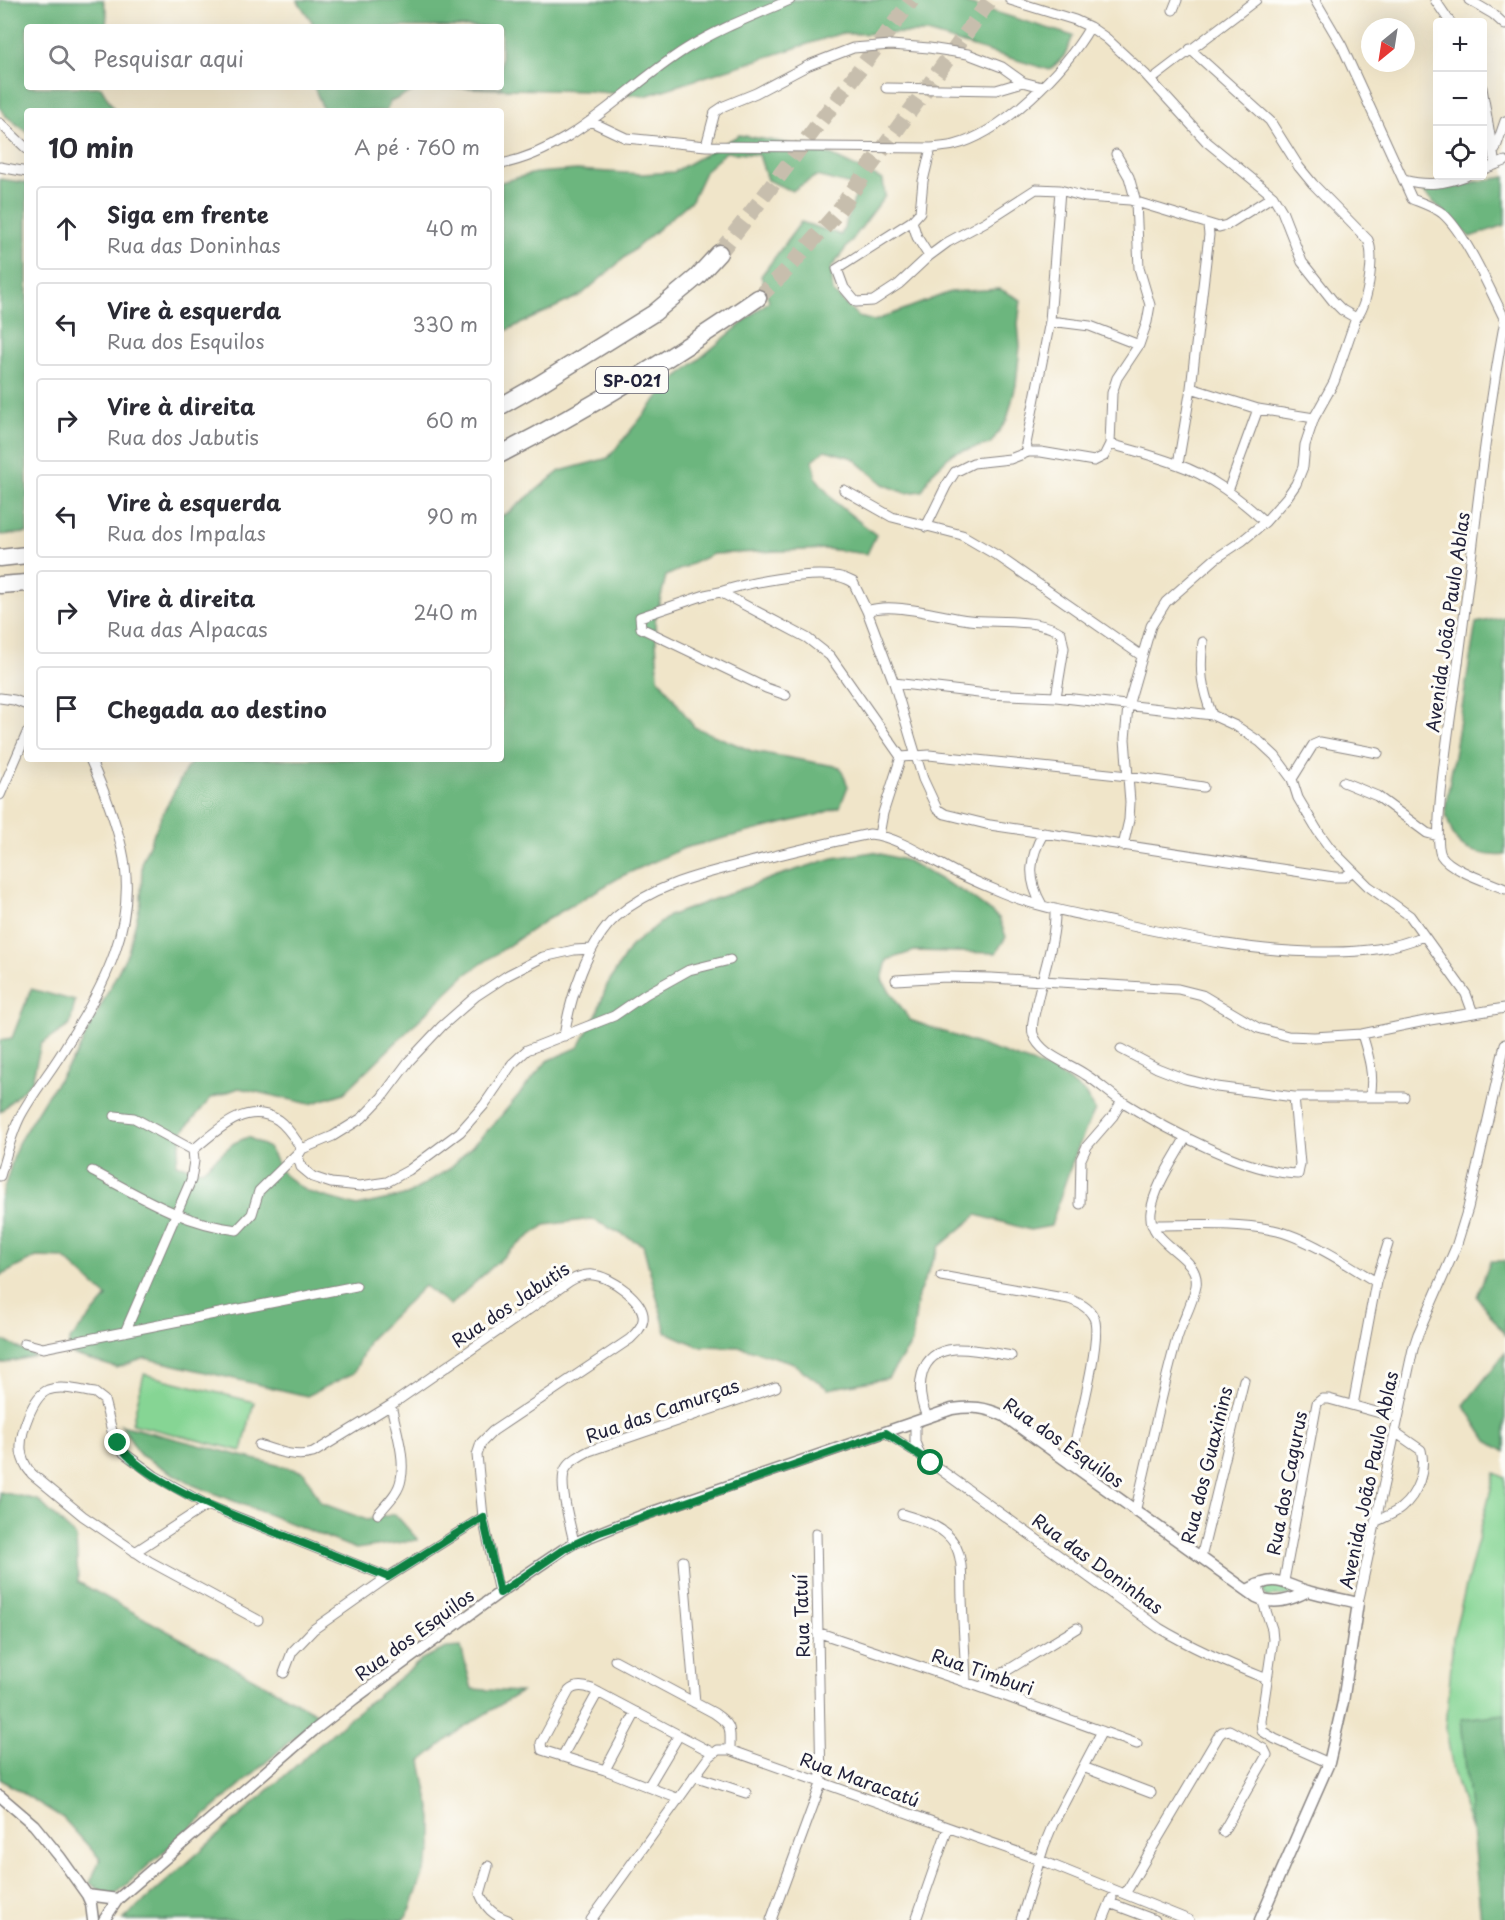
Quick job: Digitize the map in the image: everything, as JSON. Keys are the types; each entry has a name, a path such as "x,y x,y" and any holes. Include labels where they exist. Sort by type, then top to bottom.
{"highway":[{"name":"SP-021","path":"504,404 538,386 654,313 684,289 719,253"},
{"name":"SP-021","path":"504,452 568,419 700,339 758,298"},
{"path":"0,558 24,555"},
{"path":"0,585 24,583"}],"street":[{"path":"504,163 529,157 560,141 687,48 729,26 790,0"},
{"path":"1010,0 1075,20 1106,38 1151,80 1207,142 1273,196 1282,211 1302,262 1333,301 1342,310 1356,318"},
{"path":"1173,10 1177,0"},
{"path":"1151,80 1256,0"},
{"name":"Avenida João Paulo Ablas","path":"1315,0 1342,46 1412,199 1440,211 1448,218 1471,255 1505,320 1450,723 1437,836 1442,856 1447,862 1505,889"},
{"path":"1435,0 1447,18"},
{"path":"1469,0 1493,14 1505,25"},
{"path":"590,121 626,138 706,146 931,148 954,145 982,134 1008,116 1042,87 1065,64 1090,27"},
{"path":"706,146 715,112 809,65 853,48 891,45 968,54 1002,68 1023,82 1042,87"},
{"path":"1123,846 1129,820 1130,802 1125,739 1128,706 1151,626 1166,602 1215,558 1242,542 1265,522 1296,484 1303,467 1305,445 1314,418 1334,382 1356,318 1366,300 1371,252 1368,240 1299,167 1270,121 1190,49"},
{"path":"886,88 996,90 1023,82"},
{"path":"1487,115 1495,165"},
{"path":"1494,153 1505,121"},
{"path":"0,123 24,146"},
{"path":"931,148 923,181 920,212 912,221 837,268 844,288 856,302 873,301 899,284 929,256 956,237 985,222 1036,189 1060,190 1085,197 1136,202 1219,227 1227,225 1273,196"},
{"path":"926,527 955,472 973,463 1010,459 1028,452 1094,461 1104,456 1110,444 1112,393 1117,378 1139,345 1150,305 1139,268 1136,202 1129,177 1116,154"},
{"path":"1487,168 1505,161"},
{"path":"0,167 24,171"},
{"path":"1404,180 1420,184 1436,184 1451,180"},
{"path":"1028,452 1026,444 1050,321 1060,190"},
{"path":"912,221 917,237 929,256"},
{"path":"1178,464 1191,388 1209,235 1208,225"},
{"path":"1050,321 1090,326 1139,345"},
{"path":"1191,388 1258,409 1314,418"},
{"path":"1228,491 1258,409"},
{"path":"1110,444 1178,464 1228,491 1265,522"},
{"path":"844,490 892,517 962,535 998,556 1142,656"},
{"path":"786,695 766,688 640,628 640,616 739,585 824,574 838,576 853,582 867,611 894,682 923,779 937,809 945,814 990,825 1334,877 1344,877 1352,872"},
{"path":"720,592 807,638 830,656 901,757"},
{"path":"867,611 876,607 892,608 970,620 993,620 1052,627 1061,633 1065,648 1056,697"},
{"path":"1203,642 1200,663 1201,680 1212,715"},
{"path":"894,682 927,688 987,694 1056,697 1212,715 1236,726 1260,742 1275,756 1292,779 1298,798 1330,848 1368,886 1410,916 1467,994 1473,1013"},
{"path":"0,698 24,704"},
{"path":"0,795 24,740"},
{"path":"1292,779 1313,745 1320,742 1378,753"},
{"path":"901,757 929,755 1128,776 1203,787"},
{"path":"879,835 883,813 901,757"},
{"path":"0,1176 20,1118 67,1046 101,987 116,956 123,930 126,890 123,850 105,793 91,762"},
{"path":"1343,782 1377,796 1427,833 1437,836"},
{"path":"1042,905 1034,890 1032,875 1035,848 1044,832"},
{"path":"564,1036 575,990 592,949 615,918 641,898 685,878 870,834 879,835 920,853 957,873 1006,894 1055,909 1178,936 1248,948 1292,952 1366,951 1404,945 1424,936"},
{"path":"1055,909 1055,920 1041,981 1033,1032 1039,1044 1053,1057 1068,1063 1122,1101 1186,1137 1265,1170 1298,1174 1300,1149 1294,1097"},
{"path":"92,1171 176,1215 215,1227 237,1230 252,1214 260,1191 302,1149 333,1136 362,1118 442,1026 476,996 508,975 543,957 574,950 592,949"},
{"path":"302,1149 298,1156 301,1167 313,1177 331,1184 360,1186 387,1182 410,1170 460,1132 484,1105 512,1064 527,1050 614,1016 688,970 730,960"},
{"path":"896,980 946,977 1178,989 1202,995 1258,1028 1288,1036 1362,1034 1505,1008"},
{"path":"1362,1034 1370,1061 1373,1086 1370,1096"},
{"name":"Avenida João Paulo Ablas","path":"1260,1920 1329,1763 1343,1702 1358,1603 1418,1334 1456,1247 1505,1044"},
{"path":"1121,1050 1185,1080 1252,1092 1294,1097 1404,1097"},
{"path":"1080,1204 1081,1159 1087,1146 1113,1116 1122,1101"},
{"path":"193,1150 229,1122 247,1114 264,1114 279,1121 302,1149"},
{"path":"115,1116 134,1118 193,1150"},
{"path":"1135,1512 1176,1341 1196,1284 1195,1272 1182,1256 1163,1241 1152,1225 1151,1213 1156,1194 1186,1137"},
{"path":"125,1332 191,1180 193,1150"},
{"path":"1152,1225 1221,1225 1274,1230 1320,1249 1376,1282"},
{"path":"1353,1405 1376,1282 1389,1244"},
{"name":"Rua dos Jabutis","path":"259,1445 293,1455 313,1453 391,1405 570,1281 593,1275 615,1283 631,1296 641,1309 644,1317 639,1330 630,1339 494,1431 481,1443 477,1455 483,1517 500,1593"},
{"path":"941,1276 1069,1299 1082,1304 1090,1311 1095,1320 1096,1343 1070,1464"},
{"path":"24,1343 43,1348 356,1286"},
{"path":"927,1417 922,1406 920,1383 925,1368 935,1355 944,1351 961,1349 1011,1356"},
{"name":"Rua dos Guaxinins","path":"1201,1558 1244,1380"},
{"name":"Rua das Camurças","path":"574,1543 563,1481 565,1470 574,1460 589,1451 776,1387"},
{"path":"258,1620 168,1573 135,1552 50,1490 32,1474 25,1464 21,1449 33,1406 44,1392 55,1388 95,1393 101,1396 112,1431 124,1453 156,1476 207,1505 388,1577"},
{"name":"Rua dos Cagurus","path":"1284,1581 1317,1403 1325,1399 1398,1418"},
{"path":"378,1514 394,1495 401,1479 402,1460 391,1405"},
{"name":"Rua dos Esquilos","path":"104,1920 118,1899 313,1731 500,1593 574,1543 641,1516 952,1409 978,1407 990,1410 1017,1425 1135,1512 1262,1600"},
{"path":"915,1422 915,1442 920,1455"},
{"path":"1375,1522 1401,1508 1417,1487 1422,1474 1424,1462 1421,1450 1395,1432"},
{"name":"Rua das Doninhas","path":"886,1433 920,1455 1159,1628 1214,1658 1267,1679"},
{"path":"135,1552 207,1505"},
{"path":"902,1514 930,1524 945,1534 954,1542 959,1554 962,1574 966,1683"},
{"path":"284,1674 292,1652 308,1635 388,1577 483,1517"},
{"name":"Rua Tatuí","path":"816,1533 821,1784"},
{"path":"682,1562 695,1703"},
{"path":"1247,1590 1257,1584 1276,1580 1284,1581 1308,1592 1358,1603"},
{"path":"1257,1584 1272,1629 1273,1640 1261,1721 1262,1731 1329,1763"},
{"path":"1262,1600 1275,1602 1289,1600 1308,1592"},
{"path":"980,1687 1077,1628"},
{"name":"Rua Timburi","path":"818,1632 1137,1744"},
{"path":"591,1920 694,1776 713,1753 718,1750 730,1750 727,1722 615,1660"},
{"path":"679,1799 604,1770 547,1753 541,1747 569,1691 576,1687 587,1687 713,1753"},
{"path":"562,1757 598,1692"},
{"path":"604,1770 636,1712"},
{"path":"1103,1920 1110,1903 1120,1893 1219,1735 1229,1730 1264,1749 1267,1755 1223,1832"},
{"path":"1021,1920 1053,1824 1102,1731"},
{"path":"648,1787 679,1735"},
{"name":"Rua Maracatú","path":"730,1750 1040,1860 1189,1920"},
{"path":"1083,1767 1151,1793"},
{"path":"694,1776 746,1793"},
{"path":"771,1920 821,1784"},
{"path":"0,1796 34,1825 60,1857 87,1894 93,1920"},
{"path":"916,1920 948,1828"},
{"path":"488,1866 480,1894 486,1906 494,1914 508,1920"},
{"path":"87,1894 118,1899"},
{"path":"1110,1903 1155,1920"}],"green space":[{"path":"0,0 103,0 107,13 106,24 24,24 24,90 103,90 113,108 24,108 24,130 6,116 0,108"},
{"path":"297,0 956,0 1073,36 1065,55 1050,70 927,33 839,34 645,96 587,91 504,89 504,24 313,23"},
{"path":"315,90 416,90 390,102 387,108 323,108"},
{"path":"739,135 816,148 883,180 885,196 831,268 833,292 859,317 874,321 950,292 1000,289 1021,300 1016,385 1007,420 990,444 953,453 932,473 922,491 905,493 883,484 853,458 825,450 813,460 816,478 835,502 876,535 867,554 827,549 713,554 666,576 655,621 658,677 694,727 752,751 840,767 848,786 840,807 817,815 684,848 622,876 548,919 465,975 344,1093 310,1104 239,1088 211,1098 183,1131 176,1164 202,1170 234,1143 248,1137 269,1148 283,1174 308,1192 357,1206 407,1195 449,1169 495,1123 547,1061 579,1047 597,1013 607,985 631,946 669,916 833,858 873,852 908,861 965,893 999,918 1006,937 996,953 914,951 887,960 882,980 910,1020 1054,1071 1085,1093 1095,1110 1070,1167 1051,1226 1030,1230 977,1215 939,1247 918,1295 912,1343 888,1378 828,1389 791,1362 741,1347 698,1346 666,1332 643,1245 592,1219 545,1225 511,1250 450,1305 424,1286 369,1340 354,1373 307,1396 145,1358 117,1368 68,1353 69,1341 107,1297 64,1258 36,1257 0,1276 0,1201 18,1143 76,1055 128,952 141,902 142,861 161,817 186,769 192,762 504,762 504,514 560,471 608,458 669,384 769,301 761,276 801,222 841,235 859,187 816,176 792,191 767,180 759,155 726,152 706,170 692,200 581,295 504,332 504,181 535,173 577,170 642,174 674,172"},
{"path":"1505,177 1505,225 1470,237 1422,191"},
{"path":"0,179 24,183 24,533 0,535"},
{"path":"1505,617 1505,855 1493,855 1472,851 1461,845 1453,834 1445,810 1476,623"},
{"path":"31,989 75,1001 70,1025 41,1044 32,1081 0,1112 0,1040 12,1038"},
{"path":"1490,1261 1505,1261 1505,1335 1477,1297"},
{"path":"0,1339 35,1356 0,1364"},
{"path":"1505,1353 1505,1452 1487,1441 1464,1405"},
{"path":"144,1374 254,1402 242,1451 132,1424"},
{"path":"121,1425 304,1472 321,1503 367,1520 395,1514 418,1540 356,1549 193,1485 140,1455"},
{"path":"1495,1473 1505,1478 1505,1920 1484,1920 1482,1863 1453,1771 1446,1729 1453,1637"},
{"path":"0,1492 38,1500 76,1537 78,1582 320,1715 111,1898 90,1883 100,1859 63,1818 0,1779"},
{"path":"1276,1584 1293,1591 1290,1595 1266,1597 1264,1588"},
{"path":"461,1647 472,1689 521,1692 462,1728 421,1761 432,1818 432,1849 411,1908 404,1920 123,1920 346,1721 424,1658 447,1648"},
{"path":"1505,1714 1505,1920 1481,1920 1461,1719"}],"tunnel":[{"path":"719,253 912,0"},
{"path":"758,298 785,272 836,214 990,0"}],"route":[{"path":"118,1443 124,1453 143,1467 207,1505 388,1577 483,1517 500,1593 564,1549 600,1532 886,1433 931,1463"}]}
